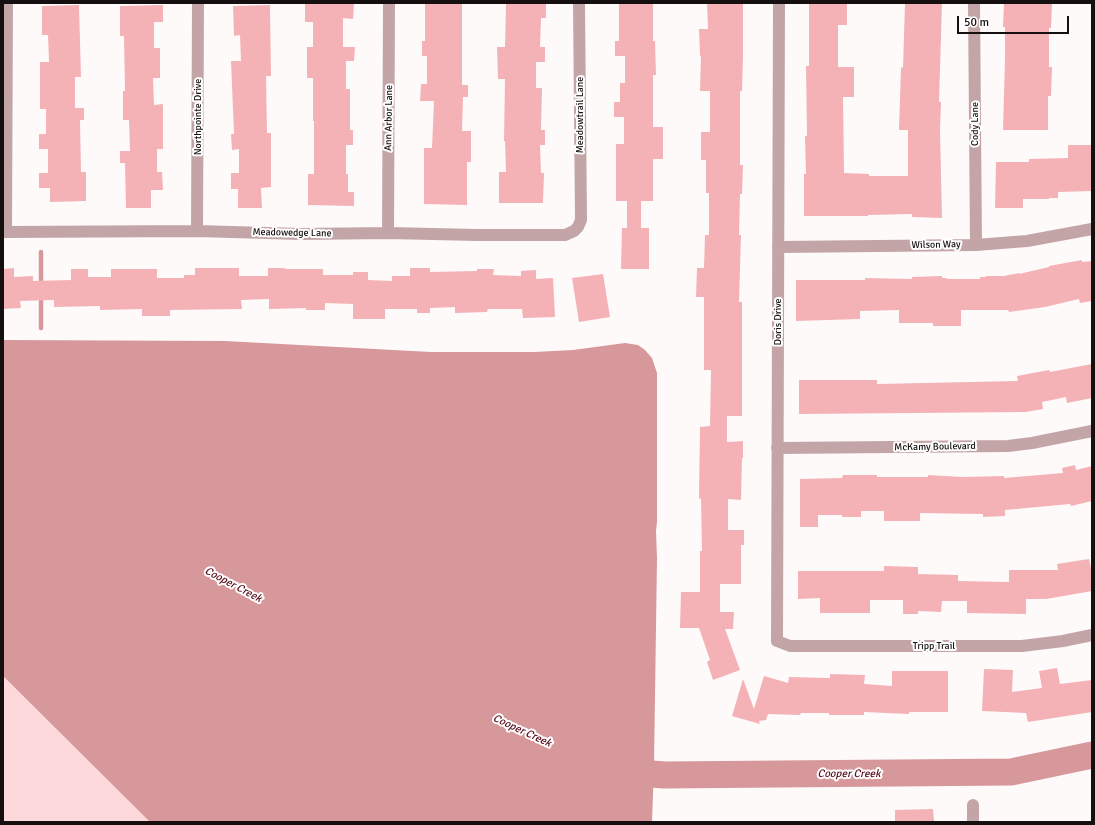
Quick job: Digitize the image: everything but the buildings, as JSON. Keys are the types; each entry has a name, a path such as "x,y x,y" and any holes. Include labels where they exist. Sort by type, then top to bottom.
{"street":[{"path":"5,232 7,3"},
{"name":"Northpointe Drive","path":"197,231 198,3"},
{"name":"Ann Arbor Lane","path":"388,233 389,3"},
{"name":"Meadowtrail Lane","path":"578,227 581,220 579,3"},
{"name":"Doris Drive","path":"777,641 779,3"},
{"name":"Cody Lane","path":"974,3 976,245"},
{"name":"Meadowedge Lane","path":"5,232 197,231 301,234 388,233 565,235 574,231 578,227"},
{"name":"Wilson Way","path":"778,247 976,245 1027,241 1092,229"},
{"name":"McKamy Boulevard","path":"777,448 1008,446 1032,443 1092,431"},
{"name":"Tripp Trail","path":"777,641 790,646 1022,646 1063,641 1092,635"},
{"path":"973,805 973,822"}],"shaded area":[{"path":"3,676 150,822 3,822"}],"water":[{"path":"3,340 225,341 431,352 534,352 573,350 625,343 638,345 645,350 652,358 657,373 657,558 652,822 150,822 3,676"}],"waterway":[{"path":"41,252 41,286"},
{"path":"41,295 41,328"},
{"name":"Cooper Creek","path":"617,771 664,775 1011,772 1092,755"}]}
